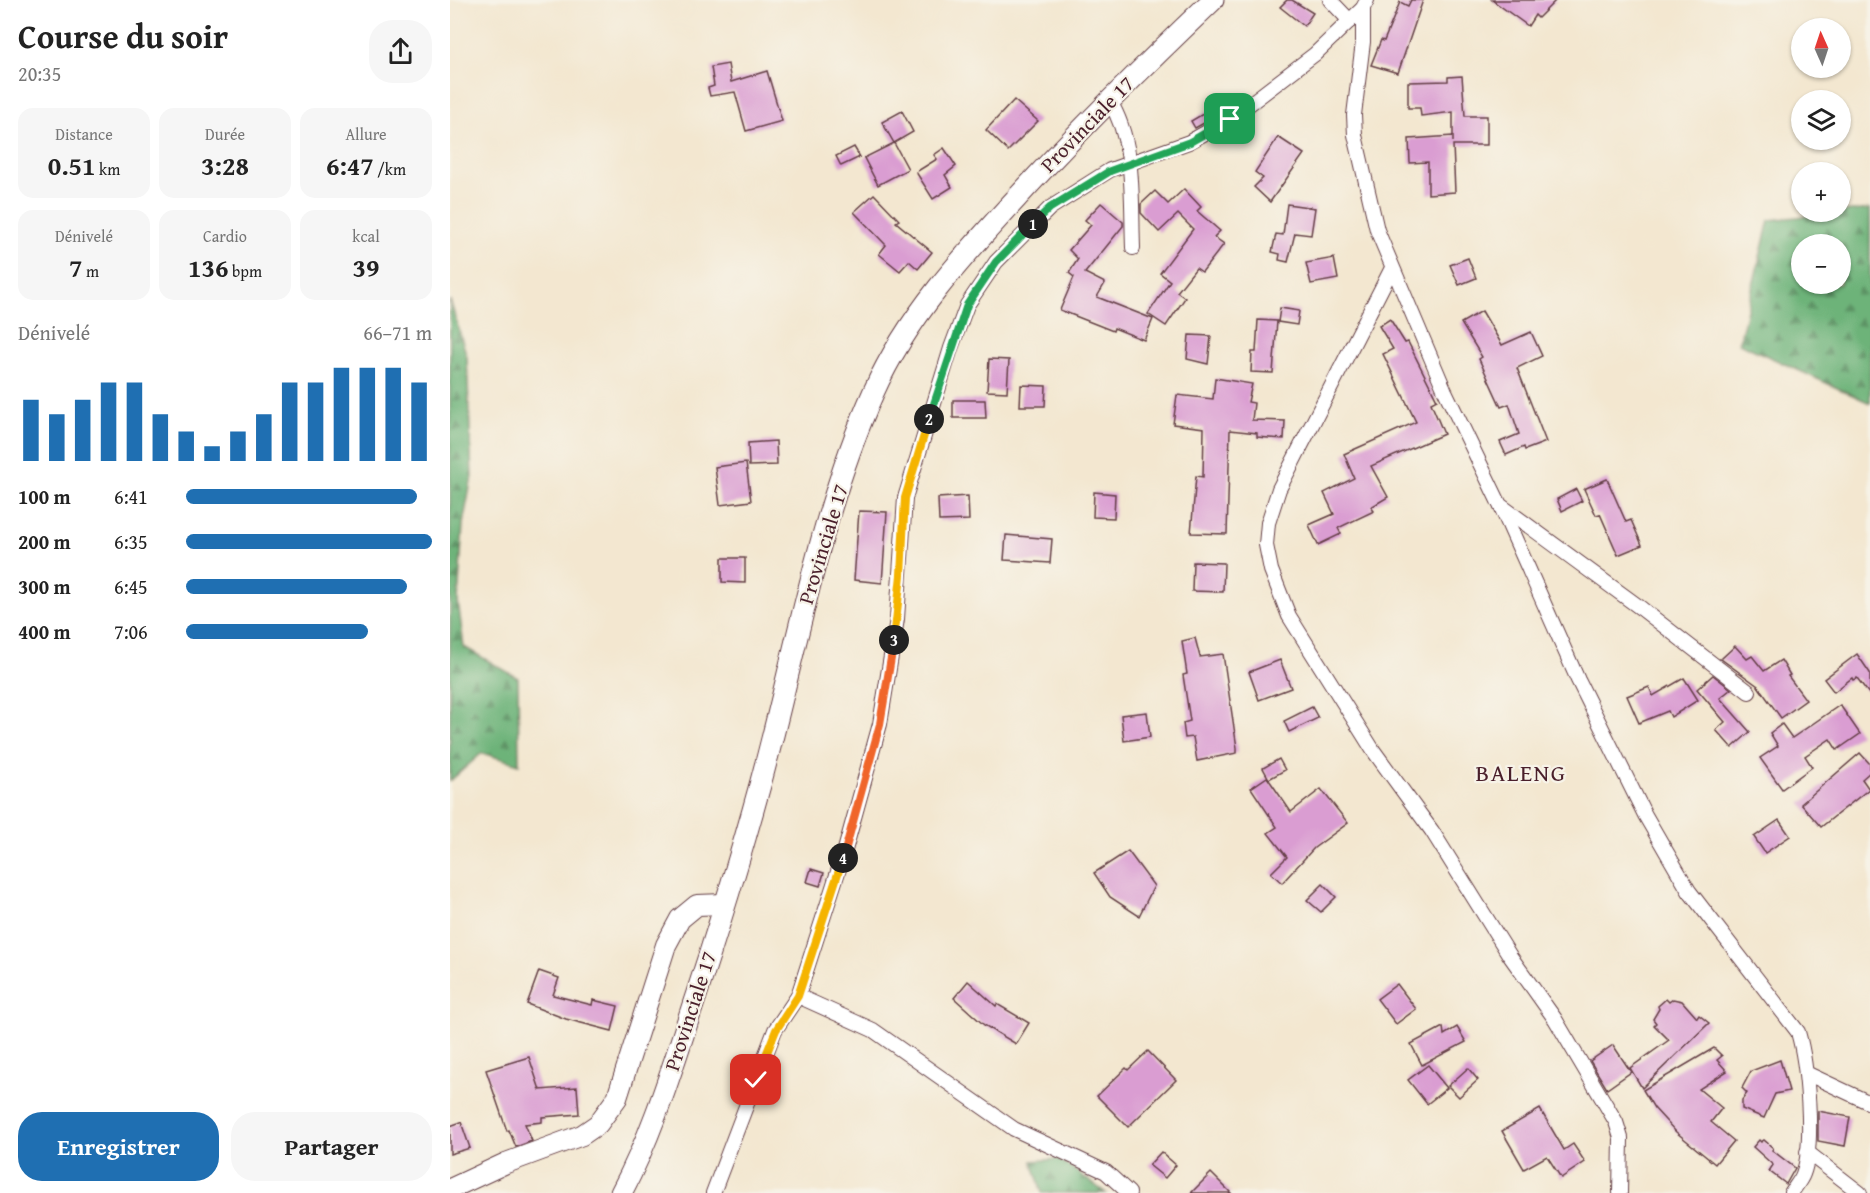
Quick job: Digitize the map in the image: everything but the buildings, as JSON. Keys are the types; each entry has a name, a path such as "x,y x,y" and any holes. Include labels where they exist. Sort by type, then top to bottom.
{"main road":[{"name":"Provinciale 17","path":"621,1193 661,1102 724,904 760,785 795,638 825,534 852,449 875,389 927,300 975,242 1109,100 1213,0"}],"street":[{"path":"1330,0 1350,21"},
{"path":"713,1193 776,1030 798,996 845,850 880,724 897,619 905,498 967,305 996,262 1050,208 1130,161 1190,142 1230,119 1282,82 1350,21 1365,4"},
{"path":"1365,4 1354,115 1355,135 1377,230 1445,391 1500,506 1578,680 1645,815 1689,891 1798,1032 1804,1053 1806,1073 1807,1152 1803,1175 1791,1193"},
{"path":"1109,100 1120,118 1130,161 1133,248"},
{"path":"1392,268 1279,489 1268,523 1266,545 1271,570 1289,616 1373,750 1432,831 1510,956 1555,1018 1616,1122 1621,1138 1620,1193"},
{"path":"1500,506 1642,609 1749,692"},
{"path":"450,1189 506,1163 582,1135 598,1124 617,1098 666,945 680,919 697,905 724,904"},
{"path":"798,996 873,1030 1014,1129 1106,1172 1129,1193"},
{"path":"1806,1073 1870,1103"},
{"path":"1807,1152 1860,1193"}],"green space":[{"path":"1870,209 1870,403 1739,343 1769,220 1791,218 1791,222 1851,222 1851,211"},
{"path":"450,300 467,357 472,477 463,524 458,601 464,647 518,678 519,764 482,753 450,781"},
{"path":"1059,1159 1106,1193 1042,1193 1032,1161"}],"district":[{"name":"BALENG","path":"1521,772"}],"route":[{"path":"756,1080 776,1030 798,996 845,850 880,724 897,619 905,498 951,348 967,305 996,262 1050,208 1130,161 1190,142 1230,119"}]}
